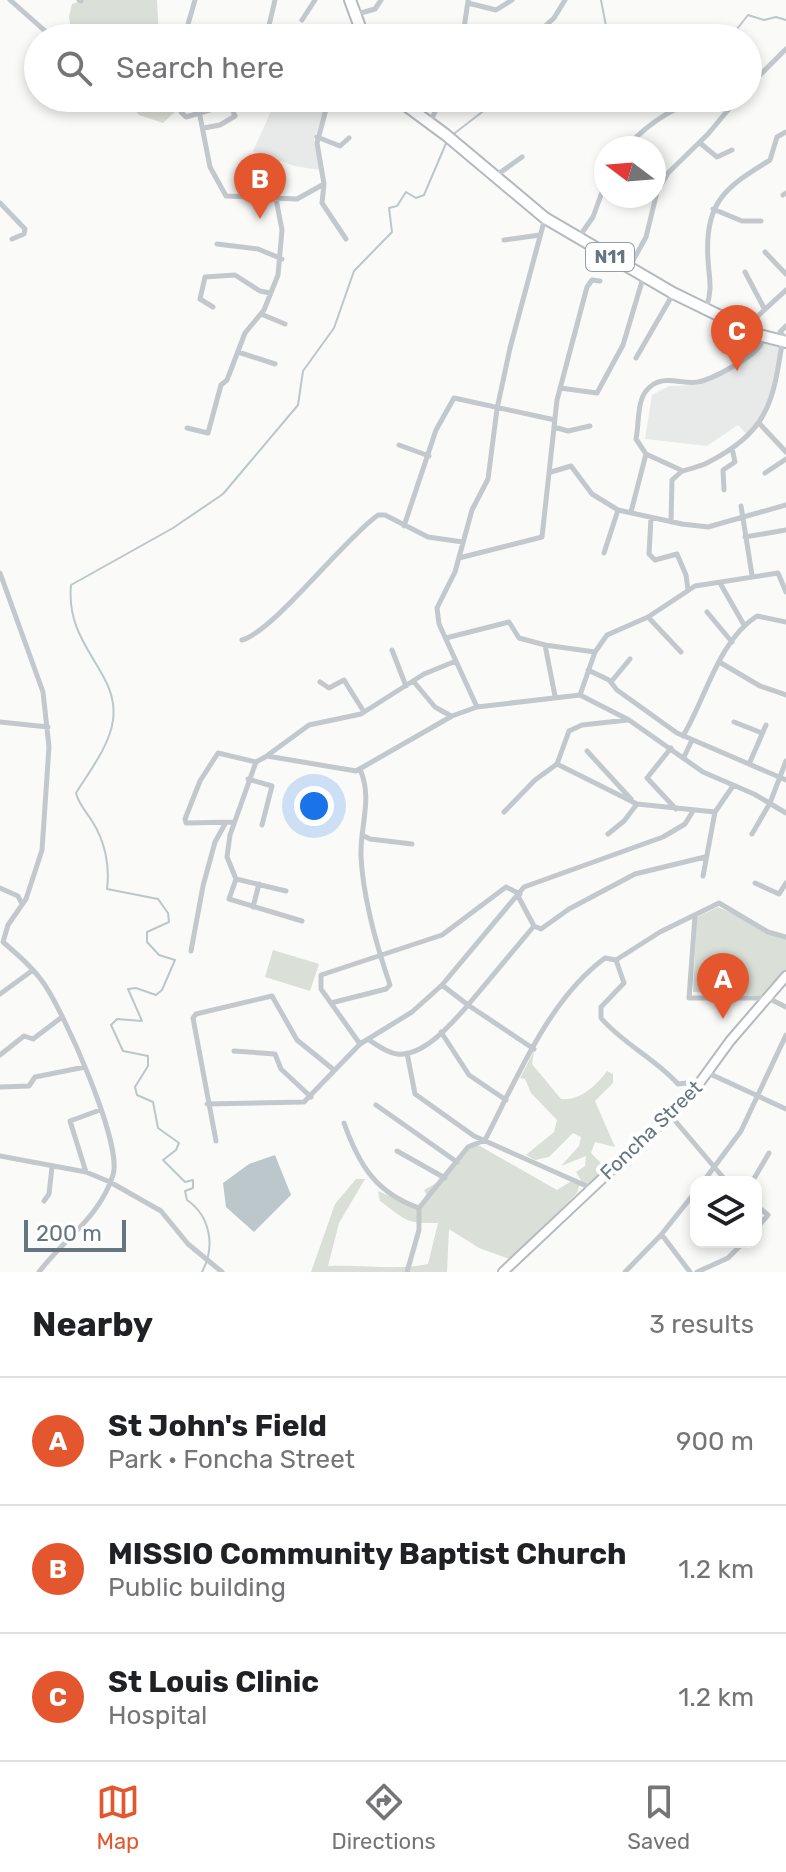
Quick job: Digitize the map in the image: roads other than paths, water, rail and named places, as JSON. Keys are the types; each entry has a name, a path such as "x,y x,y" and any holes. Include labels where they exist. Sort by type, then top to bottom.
{"highway":[{"path":"350,0 360,24"},
{"name":"N11","path":"416,112 545,218 673,293 759,335 785,341"}],"main road":[{"name":"Foncha Street","path":"503,1272 671,1116 705,1077 730,1041 784,981"}],"street":[{"path":"10,0 37,24"},
{"path":"188,24 195,0"},
{"path":"269,24 275,0"},
{"path":"302,20 315,0"},
{"path":"357,14 375,9 381,0"},
{"path":"465,24 468,2 496,10 512,0"},
{"path":"547,24 565,0"},
{"path":"762,73 786,49"},
{"path":"199,112 210,167 221,191 229,197 301,198 324,184"},
{"path":"204,128 220,125 235,116 233,112"},
{"path":"325,112 317,137 324,184 322,203 346,239"},
{"path":"430,122 435,112"},
{"path":"640,136 672,112"},
{"path":"630,267 646,237 662,184 673,166 700,143 726,112"},
{"path":"706,309 713,292 707,241 713,209 732,184 770,160 777,137 786,132"},
{"path":"317,137 340,146 349,138"},
{"path":"700,143 717,157 732,150"},
{"path":"493,177 522,157"},
{"path":"187,428 208,433 221,385 227,380 245,333 261,314 270,293 282,259 281,221 276,199"},
{"path":"0,203 25,229 24,234 12,239"},
{"path":"578,237 596,208"},
{"path":"713,209 742,221 761,221"},
{"path":"477,707 437,610 459,558 472,510 488,479 497,409 545,218"},
{"path":"504,240 540,235"},
{"path":"217,244 258,249 282,259"},
{"path":"765,252 786,274"},
{"path":"745,272 764,308"},
{"path":"213,307 200,299 205,277 235,275 260,291 270,293"},
{"path":"560,388 597,393 623,345 644,276"},
{"path":"459,558 542,537 560,388 587,287 592,280 600,281"},
{"path":"746,328 786,290"},
{"path":"636,358 673,293"},
{"path":"261,314 285,324"},
{"path":"671,522 672,480 683,471 748,439 759,423 773,395 785,341 780,332 786,326"},
{"path":"683,471 646,454 636,439 648,389 665,380 702,380 752,355 761,344 759,335"},
{"path":"238,352 275,364"},
{"path":"404,526 436,430 454,398 555,420"},
{"path":"759,423 786,452"},
{"path":"554,427 568,431 590,426"},
{"path":"399,445 429,456"},
{"path":"724,490 723,470 735,462 732,448"},
{"path":"631,512 646,454"},
{"path":"765,473 786,459"},
{"path":"551,472 571,466 592,494 618,510 671,522 708,527 742,520 786,505"},
{"path":"741,506 752,575"},
{"path":"604,553 618,510"},
{"path":"242,640 257,635 372,519 385,515 431,539 463,542"},
{"path":"651,518 649,554 655,560 677,554 686,575 688,590"},
{"path":"745,537 786,530"},
{"path":"580,695 595,652 607,635 648,617 688,590 786,570"},
{"path":"0,573 43,692 48,727 49,780 42,850 22,905 8,925 2,942 33,970 62,1017 85,1067 114,1161 110,1182 93,1215 39,1272"},
{"path":"778,573 786,591"},
{"path":"720,583 744,625"},
{"path":"707,612 732,642"},
{"path":"683,736 744,625 757,616 786,622"},
{"path":"648,617 681,652"},
{"path":"446,638 505,622 513,625 523,641 595,652"},
{"path":"545,645 555,696"},
{"path":"392,650 406,686"},
{"path":"611,682 630,659"},
{"path":"302,921 229,899 236,879 227,857 234,822 256,762 313,723 364,712 456,661"},
{"path":"721,663 760,686 786,695"},
{"path":"588,670 611,682 617,690 683,736 783,778"},
{"path":"320,682 329,688 344,680 364,712"},
{"path":"414,682 435,707 452,716"},
{"path":"267,756 346,772 360,769 452,716 477,707 580,695 629,720 733,786 786,813"},
{"path":"504,812 535,780 557,764 566,737 574,727 629,720"},
{"path":"0,722 48,727"},
{"path":"734,722 762,733"},
{"path":"750,762 766,725"},
{"path":"684,757 692,740"},
{"path":"671,748 647,778 676,809"},
{"path":"234,822 185,822 200,781 220,751 256,762"},
{"path":"587,751 634,802"},
{"path":"752,834 783,778 786,761"},
{"path":"557,764 634,802 715,812"},
{"path":"331,1003 390,988 365,884 362,835 368,801 360,769"},
{"path":"248,779 272,786 262,825"},
{"path":"703,876 715,812 733,786"},
{"path":"608,834 624,821 634,802"},
{"path":"207,1104 296,1104 311,1097 360,1044 412,1012 442,985 532,882 663,837 685,824 693,811"},
{"path":"191,951 204,882 215,842 225,824"},
{"path":"362,835 370,839 412,844"},
{"path":"534,926 544,928 569,909 635,874 705,857"},
{"path":"236,879 286,891"},
{"path":"755,883 779,894 786,883"},
{"path":"253,907 259,884"},
{"path":"360,1044 321,989 321,975 442,935 501,889 509,887 519,895 534,926"},
{"path":"0,888 18,896 22,905"},
{"path":"407,1272 419,1230 419,1208 468,1147 485,1140 534,1049 574,984 605,958 616,960 639,943 719,903 762,929 786,937"},
{"path":"695,916 689,998 768,998 786,1007"},
{"path":"369,1040 395,1054 407,1053 441,1032 468,1005 534,926"},
{"path":"616,960 624,983 601,1007 601,1018 641,1054 661,1065 681,1086 705,1077 786,1109"},
{"path":"0,994 33,970"},
{"path":"442,985 534,1049"},
{"path":"216,1141 193,1018 196,1014 272,996 297,1040 334,1070"},
{"path":"0,1055 24,1036 33,1039 62,1017"},
{"path":"441,1032 469,1075 506,1100"},
{"path":"707,1176 741,1131 786,1035"},
{"path":"234,1051 275,1054 281,1069 311,1097"},
{"path":"407,1053 415,1094 459,1127 591,1188"},
{"path":"0,1087 29,1086 33,1077 85,1067"},
{"path":"376,1105 457,1162"},
{"path":"86,1172 70,1121 100,1110"},
{"path":"671,1116 720,1176"},
{"path":"344,1123 366,1175 382,1188 419,1208"},
{"path":"397,1151 445,1178"},
{"path":"756,1176 769,1153"},
{"path":"0,1156 86,1172 110,1182 161,1211 188,1244 222,1272"},
{"path":"44,1201 49,1194 52,1167"},
{"path":"625,1272 661,1235 690,1199"},
{"path":"661,1235 690,1272"},
{"path":"697,1272 728,1258 738,1248"}],"waterway":[{"path":"601,0 606,24"},
{"path":"741,24 748,15 764,20 776,17 786,20"},
{"path":"451,136 482,112"},
{"path":"202,1272 209,1242 206,1223 187,1200 185,1191 193,1188 193,1180 185,1182 163,1160 176,1150 179,1143 158,1128 153,1102 137,1095 135,1087 148,1066 148,1056 123,1051 111,1025 117,1019 142,1021 128,989 136,988 156,995 162,990 175,960 159,955 147,942 147,932 169,922 168,913 158,899 107,889 103,845 76,793 108,739 113,703 109,687 76,626 71,607 71,585 173,528 223,494 298,405 303,371 334,328 354,271 392,232 389,208 397,206 406,192 416,198 424,195 447,141"}],"place":[{"name":"MISSIO Community Baptist Church","path":"260,219"},
{"name":"St Louis Clinic","path":"737,371"},
{"name":"St John's Field","path":"723,1019"}]}
